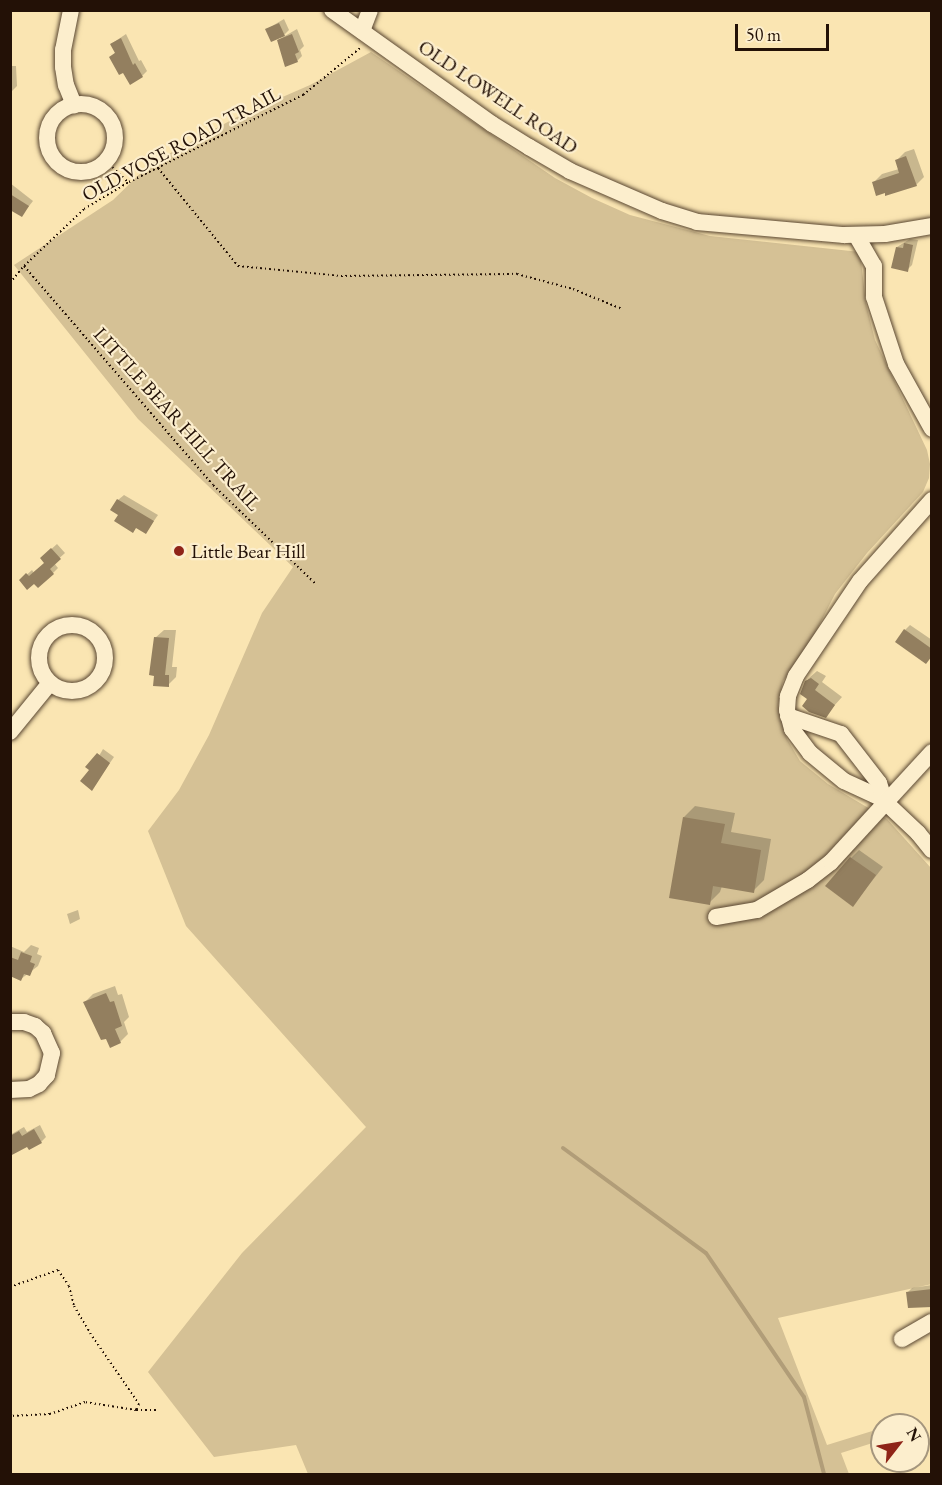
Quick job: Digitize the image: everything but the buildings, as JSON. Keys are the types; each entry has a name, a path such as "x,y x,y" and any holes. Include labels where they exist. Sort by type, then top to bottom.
{"street":[{"path":"71,10 63,50 63,67 66,85 74,105"},
{"name":"OLD LOWELL ROAD","path":"332,10 510,135 570,171 633,201 697,222 856,235 893,233 932,226"},
{"path":"367,34 370,10"},
{"path":"74,105 95,107 110,122 114,142 106,161 96,169 74,172 54,160 48,150 48,127 54,117 74,105"},
{"path":"893,233 878,254 874,266 874,297 884,332 909,391 932,429"},
{"path":"856,235 874,266"},
{"path":"932,500 860,581 796,676 788,696 788,716 792,729 810,753 844,781 885,802 918,833 932,850"},
{"path":"68,624 82,626 94,633 102,644 105,657 102,671 95,682 83,689 69,691 50,683 42,672 39,658 41,645 49,633 68,624"},
{"path":"10,732 50,683"},
{"path":"788,716 841,734 879,783 885,802"},
{"path":"716,916 757,910 808,880 831,862 932,752"},
{"path":"10,1022 24,1022 35,1026 49,1042 52,1053 47,1075 39,1084 28,1089 10,1090"},
{"path":"902,1339 932,1322"}],"path":[{"name":"OLD VOSE ROAD TRAIL","path":"10,283 24,266 84,208 303,95 340,66 367,34"},
{"path":"106,161 129,183"},
{"path":"158,168 238,266 341,276 517,274 573,289 622,309"},
{"name":"LITTLE BEAR HILL TRAIL","path":"24,266 213,485 316,584"},
{"path":"10,1287 58,1270 69,1286 74,1306 90,1333 139,1404 136,1410"},
{"path":"10,1416 50,1414 85,1402 136,1410 158,1410"}],"shaded area":[{"path":"371,52 555,178 630,215 710,236 860,252 866,304 875,340 927,450 930,464 929,478 923,492 867,553 835,594 808,647 783,681 778,705 787,739 800,761 828,784 887,819 931,868 932,1284 778,1318 827,1445 870,1432 870,1444 841,1453 849,1474 308,1474 296,1445 214,1457 148,1372 242,1253 366,1127 186,926 148,831 179,790 209,735 262,613 293,567 138,419 14,265 113,200 150,164 237,117 310,85"}],"waterway":[{"path":"563,1148 706,1253 804,1397 824,1474"}],"place":[{"name":"Little Bear Hill","path":"179,551"}]}
